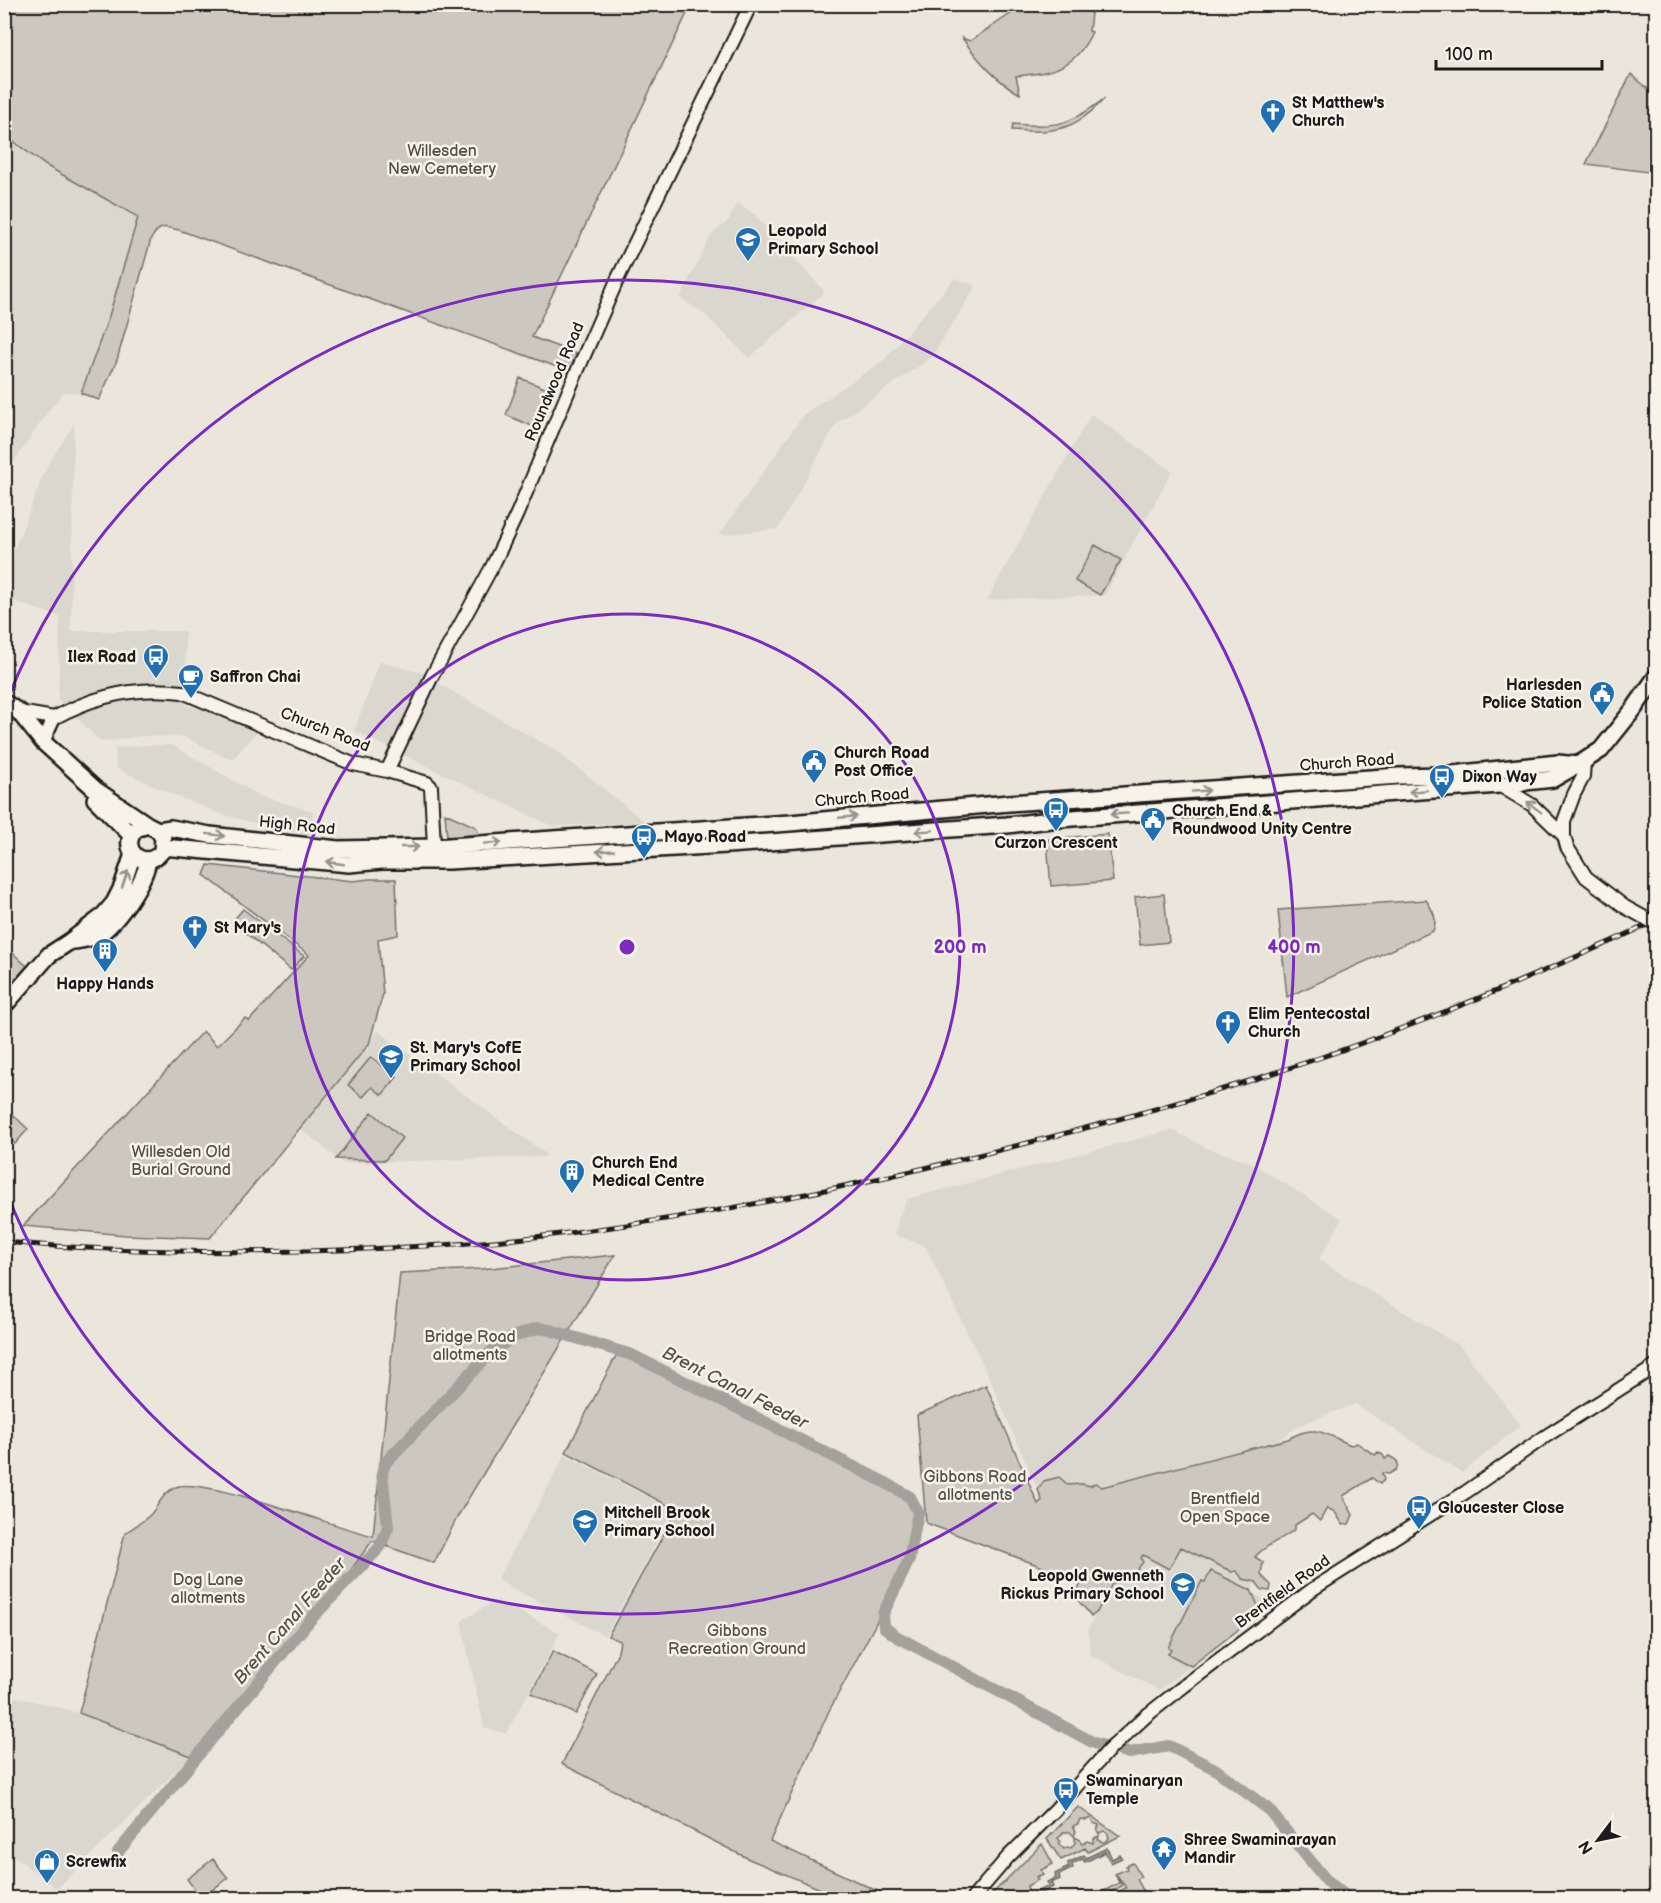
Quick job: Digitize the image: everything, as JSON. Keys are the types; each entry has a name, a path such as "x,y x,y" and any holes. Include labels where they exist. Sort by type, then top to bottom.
{"main road":[{"path":"1580,763 1601,750 1634,710 1656,677"},
{"path":"4,702 131,835"},
{"path":"12,712 96,790 153,828 163,838 163,847 156,857 148,860 137,857 129,845 131,835 136,829 153,828"},
{"name":"Church Road","path":"435,854 1009,803 1399,776 1443,775 1558,763 1580,763"},
{"name":"Church Road","path":"435,854 727,844 1007,825 1499,785 1553,779 1580,763"},
{"name":"High Road","path":"153,828 171,828 210,835 338,849 435,854"},
{"name":"High Road","path":"163,847 349,864 435,854"},
{"path":"4,1006 49,955 102,917 114,903 133,854"},
{"path":"69,942 94,936 115,920 132,897 147,869 148,860"}],"street":[{"name":"Roundwood Road","path":"387,771 432,676 493,565 618,278 751,4"},
{"name":"Church Road","path":"54,718 97,699 118,693 159,689 182,692 353,764 427,783 431,787 435,854"},
{"path":"12,712 54,718 43,741"},
{"path":"1580,763 1583,777 1564,821 1567,847 1586,877 1625,907 1656,924"},
{"path":"1499,785 1532,805 1564,836"},
{"name":"Brentfield Road","path":"973,1899 1008,1857 1056,1809 1111,1747 1162,1703 1313,1589 1466,1492 1546,1436 1656,1366"}],"shaded area":[{"path":"5,135 45,165 138,217 109,316 81,393 64,392 5,474"},
{"name":"Leopold Primary School","path":"737,203 754,214 825,292 749,358 702,312 680,298 711,235 729,220"},
{"path":"955,278 976,286 932,357 837,423 778,529 719,535 804,414 884,360"},
{"path":"1091,414 1172,471 1105,595 987,600"},
{"path":"74,424 71,631 185,631 186,705 264,724 232,760 184,737 142,736 101,742 58,699 60,617 5,598 4,575 47,466"},
{"path":"380,661 432,676 441,685 557,751 645,822 552,826 354,731"},
{"path":"172,745 260,796 313,811 309,835 279,830 218,813 116,768 115,748"},
{"name":"St. Mary's CofE Primary School","path":"378,1031 546,1154 544,1157 342,1163 300,1128"},
{"path":"1172,1130 1207,1148 1248,1161 1342,1219 1319,1260 1460,1346 1521,1425 1462,1473 1355,1404 1300,1425 1279,1440 1043,1502 989,1377 925,1246 895,1235 898,1219 907,1199"},
{"name":"Mitchell Brook Primary School","path":"565,1455 674,1510 605,1636 497,1580"},
{"name":"Leopold Gwenneth Rickus Primary School","path":"1155,1533 1255,1584 1252,1592 1272,1604 1159,1690 1090,1655 1088,1629 1117,1574 1124,1567 1135,1570"},
{"path":"497,1600 560,1633 506,1734 484,1728 461,1621"},
{"path":"4,1694 66,1709 191,1756 57,1889 5,1849"},
{"path":"1107,1848 1112,1859 1120,1855 1122,1858 1111,1863 1105,1852 1085,1862 1082,1859 1072,1864 1073,1868 1059,1875 1060,1879 1051,1883 1053,1887 1037,1895 1036,1892 1048,1886 1047,1882 1056,1878 1055,1874 1069,1867 1068,1863"}],"green space":[{"name":"Willesden New Cemetery","path":"5,5 691,5 532,337 579,355 571,372 166,227 159,229 151,239 117,360 99,400 81,393 109,316 138,217 45,165 5,135"},
{"path":"1024,5 1092,5 1089,31 1092,32 1078,54 1062,66 1041,73 1016,76 1020,94 988,69 962,38 970,41"},
{"path":"1631,74 1656,96 1656,173 1586,164"},
{"path":"1105,98 1084,117 1063,127 1040,131 1012,130 1013,124 1062,123 1082,114"},
{"path":"520,378 552,391 539,429 506,415"},
{"path":"1095,545 1121,560 1100,595 1075,581"},
{"path":"445,813 476,827 479,834 447,838"},
{"path":"1108,834 1113,881 1051,886 1047,842 1049,839"},
{"name":"Willesden Old Burial Ground","path":"208,865 353,881 396,879 398,935 378,939 383,994 369,1044 210,1238 126,1235 23,1226 203,1031 217,1046 245,1018 249,1021 309,955 204,875"},
{"path":"1164,894 1169,942 1140,945 1135,897"},
{"path":"1426,900 1435,918 1433,931 1287,997 1278,910"},
{"path":"243,909 304,956 291,970 232,922"},
{"path":"5,946 27,966 5,991"},
{"path":"371,1057 397,1077 382,1095 372,1087 363,1097 348,1085"},
{"path":"372,1112 402,1138 385,1160 336,1159"},
{"path":"13,1115 28,1129 15,1144 5,1135 5,1124"},
{"path":"615,1255 459,1514 434,1563 372,1541 345,1578 314,1611 191,1756 79,1713 125,1533 151,1514 172,1489 190,1486 213,1489 271,1504 373,1536 400,1273 481,1269"},
{"name":"Gibbons Recreation Ground","path":"619,1350 635,1353 914,1494 914,1517 906,1560 874,1627 829,1711 770,1841 892,1898 842,1898 749,1859 562,1764 618,1652 620,1641 608,1636 677,1510 566,1452"},
{"path":"986,1385 1038,1504 1042,1500 1038,1490 1044,1481 1059,1477 1068,1485 1090,1486 1095,1483 1102,1487 1313,1431 1327,1434 1351,1445 1357,1443 1375,1455 1378,1452 1385,1459 1389,1456 1398,1464 1397,1469 1389,1474 1382,1473 1384,1480 1380,1484 1372,1478 1343,1496 1353,1515 1349,1524 1343,1525 1335,1512 1327,1508 1320,1521 1312,1514 1295,1525 1295,1529 1290,1533 1259,1553 1255,1557 1263,1562 1261,1575 1271,1585 1270,1591 1262,1590 1256,1582 1243,1579 1236,1571 1231,1572 1181,1547 1169,1569 1143,1555 1141,1558 1143,1562 1133,1575 1126,1571 1124,1574 1117,1575 1117,1582 1112,1584 1097,1612 1091,1617 1077,1598 1081,1584 1078,1578 1069,1574 1069,1577 926,1523 917,1415"},
{"path":"1211,1571 1251,1590 1261,1612 1191,1666 1168,1654 1171,1650 1168,1648 1202,1581 1205,1582"},
{"path":"553,1651 597,1674 576,1714 531,1693"},
{"path":"1078,1807 1120,1836 1088,1852 1085,1848 1061,1860 1047,1839","holes":["1091,1818 1093,1823 1099,1825 1097,1830 1099,1834 1105,1831 1108,1834 1109,1838 1106,1841 1102,1842 1098,1839 1099,1836 1094,1838 1093,1843 1087,1841 1082,1844 1075,1837 1075,1843 1071,1848 1064,1849 1059,1844 1058,1838 1063,1832 1070,1832 1074,1836 1076,1831 1073,1826 1078,1824 1080,1819"]},
{"path":"1042,1844 1053,1864 1041,1870 1043,1874 1027,1886 1028,1890 1011,1898 988,1898"},
{"path":"213,1859 228,1878 201,1898 187,1879"},
{"path":"1133,1863 1141,1877 1137,1879 1147,1898 1106,1898 1126,1888 1117,1875 1122,1886 1100,1898 1098,1894 1119,1883 1115,1874 1127,1869 1126,1866"}],"waterway":[{"name":"Brent Canal Feeder","path":"118,1852 311,1619 380,1547 388,1527 382,1473 385,1463 491,1352 513,1337 538,1328 632,1355 910,1497 918,1512 909,1560 883,1614 884,1627 896,1636 1094,1743 1129,1753 1169,1746 1215,1769 1268,1809 1326,1880 1348,1898"}],"railway":[{"path":"4,1242 191,1251 303,1251 406,1247 474,1243 576,1232 783,1199 1029,1143 1235,1086 1445,1012 1656,921"}],"place":[{"name":"St Matthew's Church","path":"1273,135"},
{"name":"Leopold Primary School","path":"748,263"},
{"name":"Ilex Road","path":"156,680"},
{"name":"Saffron Chai","path":"191,700"},
{"name":"Harlesden Police Station","path":"1602,717"},
{"name":"Church Road Post Office","path":"814,785"},
{"name":"Dixon Way","path":"1442,800"},
{"name":"Curzon Crescent","path":"1056,833"},
{"name":"Church End & Roundwood Unity Centre","path":"1153,843"},
{"name":"Mayo Road","path":"644,860"},
{"name":"St Mary's","path":"195,951"},
{"name":"Happy Hands","path":"105,974"},
{"name":"Elim Pentecostal Church","path":"1228,1046"},
{"name":"St. Mary's CofE Primary School","path":"391,1080"},
{"name":"Church End Medical Centre","path":"572,1195"},
{"name":"Gloucester Close","path":"1419,1531"},
{"name":"Mitchell Brook Primary School","path":"585,1545"},
{"name":"Leopold Gwenneth Rickus Primary School","path":"1183,1608"},
{"name":"Swaminaryan Temple","path":"1066,1813"},
{"name":"Shree Swaminarayan Mandir","path":"1164,1872"},
{"name":"Screwfix","path":"47,1885"}],"park label":[{"name":"Bridge Road allotments","path":"470,1346"},
{"name":"Gibbons Road allotments","path":"975,1486"},
{"name":"Brentfield Open Space","path":"1225,1508"},
{"name":"Dog Lane allotments","path":"208,1589"}]}
